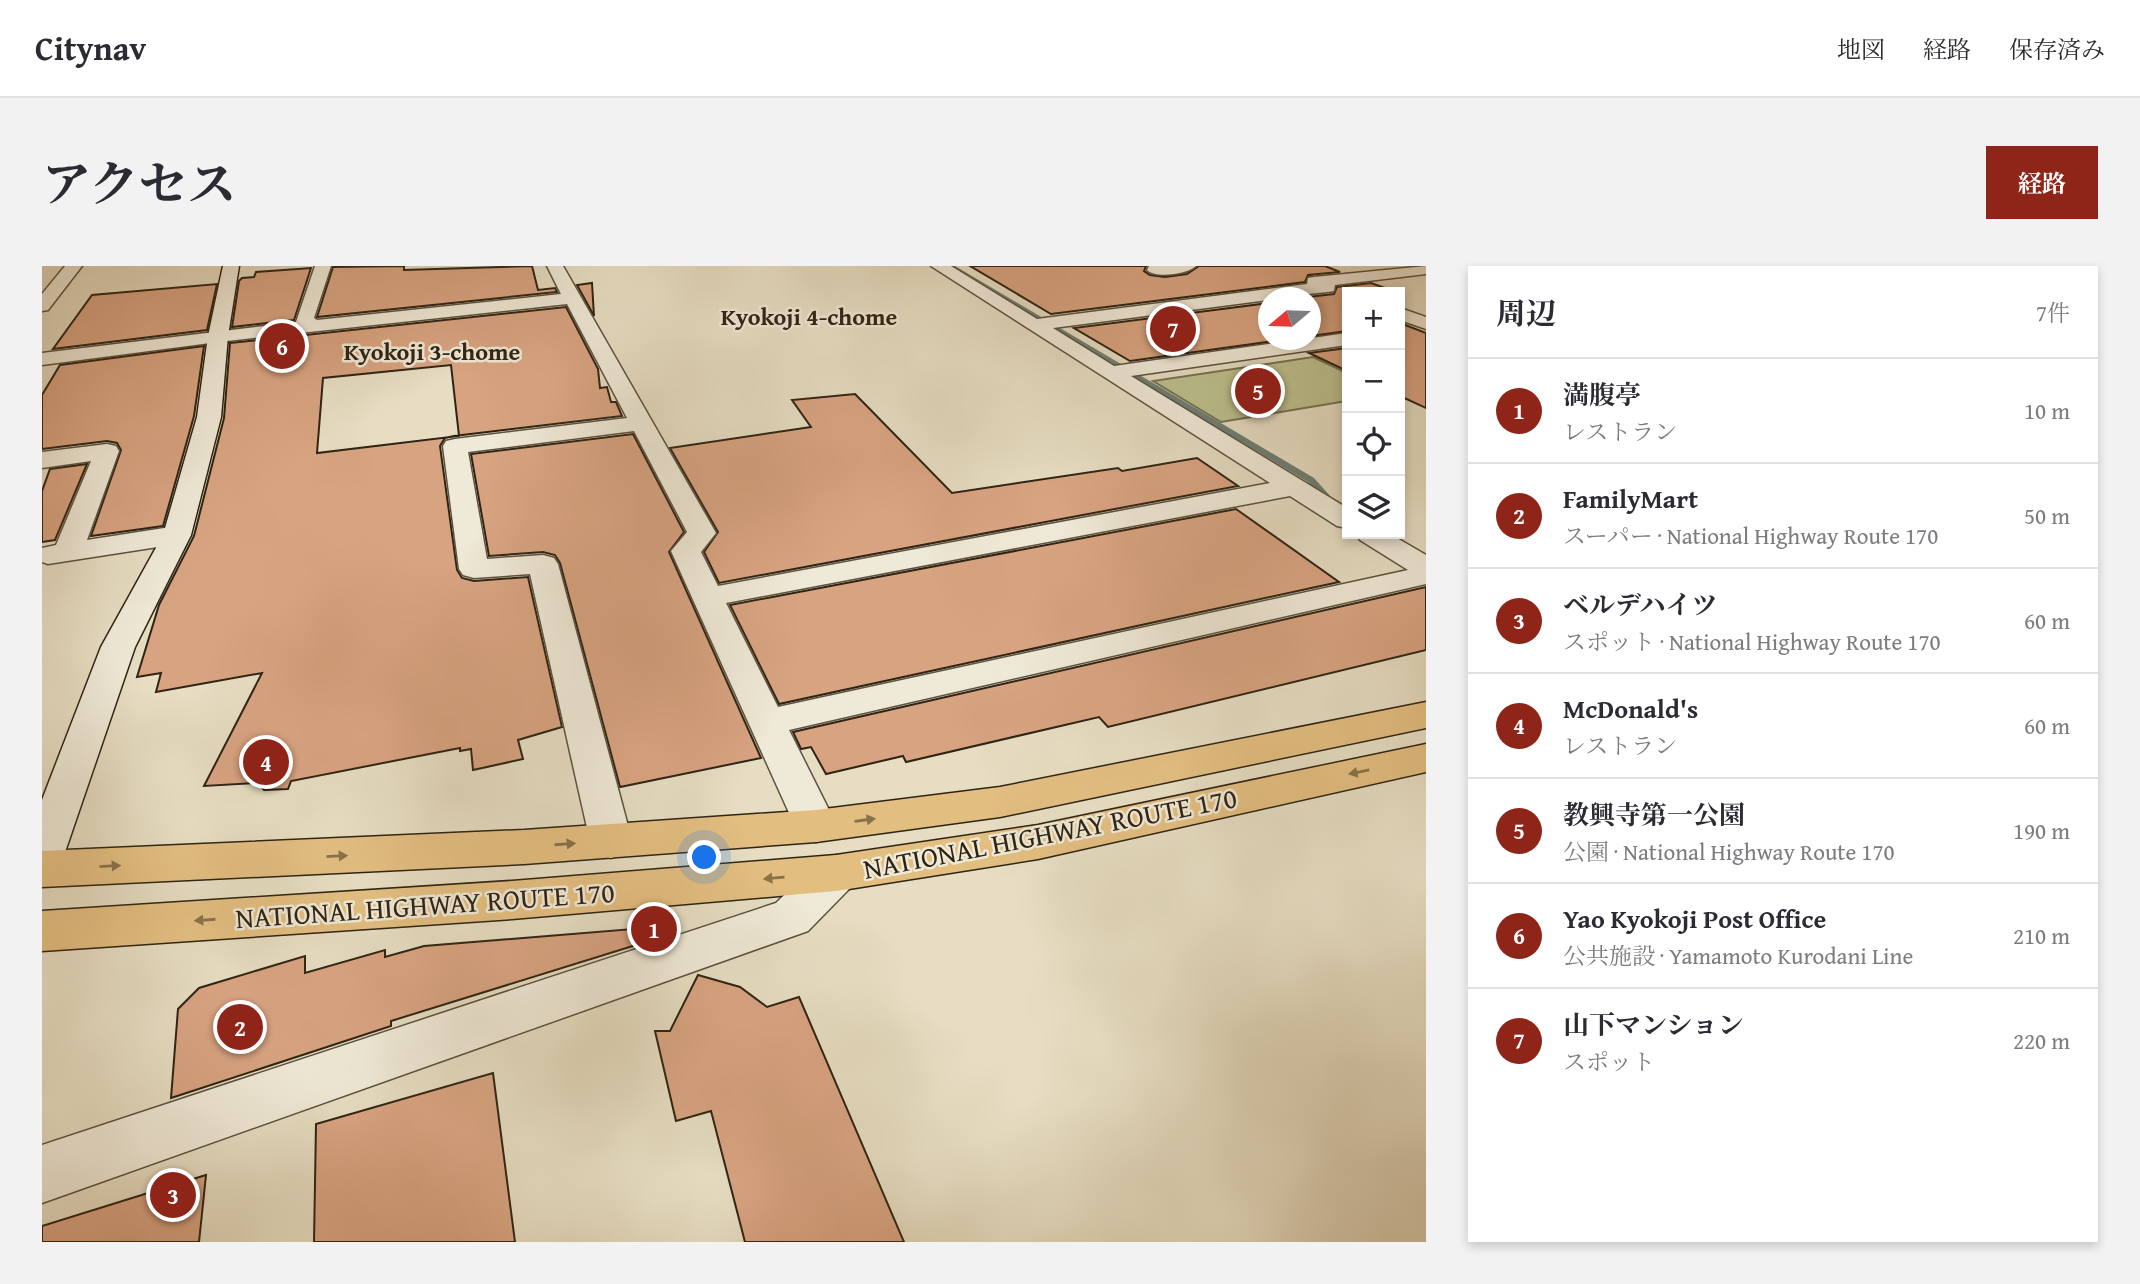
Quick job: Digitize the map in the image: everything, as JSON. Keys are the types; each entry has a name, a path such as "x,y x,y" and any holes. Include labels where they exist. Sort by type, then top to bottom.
{"highway":[{"name":"NATIONAL HIGHWAY ROUTE 170","path":"42,869 611,841 816,826 1000,802 1426,715"},
{"name":"NATIONAL HIGHWAY ROUTE 170","path":"42,931 498,901 836,873 1038,842 1426,758"}],"street":[{"path":"42,306 74,266"},
{"path":"42,855 118,647 177,535 209,417 218,335 231,266"},
{"path":"312,326 304,320 323,266"},
{"path":"555,266 702,533 686,551 816,826"},
{"path":"941,266 1120,371 1342,517"},
{"path":"1155,270 1188,266"},
{"path":"1044,324 1426,269"},
{"path":"1292,274 1342,292"},
{"path":"42,359 218,335 572,298"},
{"path":"1405,316 1426,326"},
{"path":"1405,331 1426,326"},
{"path":"1120,371 1342,340"},
{"path":"611,841 543,564 474,569 455,446 641,423"},
{"path":"42,460 107,451 55,554"},
{"path":"708,597 1294,487"},
{"path":"55,554 177,535"},
{"path":"1378,539 1426,568"},
{"path":"767,722 1426,575"},
{"path":"42,1174 792,917 836,873"}],"green space":[{"path":"1313,357 1342,371 1342,402 1221,422 1153,381"}],"building":[{"path":"404,266 404,270 532,266 538,290 555,288 557,292 317,317 333,267"},
{"path":"970,266 1146,266 1144,271 1150,275 1165,277 1187,274 1199,266 1325,266 1340,272 1308,275 1305,282 1051,314"},
{"path":"311,268 294,320 232,327 239,281 242,278 254,277 256,272"},
{"path":"592,283 594,316 577,285"},
{"path":"1371,283 1382,287 1342,287 1342,332 1321,335 1321,295 1334,294 1337,287"},
{"path":"217,284 207,330 53,349 92,295"},
{"path":"1258,304 1258,343 1130,361 1074,328"},
{"path":"566,307 598,369 600,388 607,387 611,402 616,402 622,416 459,435 451,365 323,378 317,453 448,437 440,446 457,570 462,578 474,581 528,577 562,727 518,740 523,759 473,770 471,749 460,751 460,748 291,781 288,789 264,790 258,783 204,786 262,673 156,692 161,673 137,677 159,605 194,536 224,418 230,343"},
{"path":"1405,325 1426,333 1426,408 1405,398"},
{"path":"204,346 194,416 163,526 91,536 121,450 117,443 107,441 42,449 42,395 60,365"},
{"path":"1342,349 1342,369 1309,353"},
{"path":"855,394 952,493 1118,468 1122,471 1197,458 1238,486 719,583 704,552 718,532 670,448 811,427 792,400"},
{"path":"633,434 684,532 669,552 761,758 620,787 560,563 555,555 543,552 489,556 471,454"},
{"path":"87,464 55,540 42,542 42,491 50,469"},
{"path":"1236,509 1339,582 779,704 730,605"},
{"path":"1426,587 1426,650 1108,727 1099,717 906,762 903,756 826,774 811,747 801,749 793,732"},
{"path":"633,929 636,945 391,1021 391,1026 171,1098 178,1009 199,988 305,956 305,973 385,950 385,957 424,946"},
{"path":"698,975 740,987 767,1007 799,997 904,1242 745,1242 711,1111 676,1121 655,1031 670,1031"},
{"path":"493,1073 515,1242 314,1242 316,1124"},
{"path":"206,1175 199,1242 42,1242 42,1226"}],"waterway":[{"path":"951,266 1311,480 1328,499 1342,507"},
{"path":"1282,266 1342,288"}],"place":[{"name":"山下マンション","path":"1173,329"},
{"name":"Yao Kyokoji Post Office","path":"282,346"},
{"name":"教興寺第一公園","path":"1258,391"},
{"name":"McDonald's","path":"266,762"},
{"name":"満腹亭","path":"654,929"},
{"name":"FamilyMart","path":"240,1027"},
{"name":"ベルデハイツ","path":"173,1195"}],"district":[{"name":"Kyokoji 4-chome","path":"809,317"},
{"name":"Kyokoji 3-chome","path":"432,352"}]}
